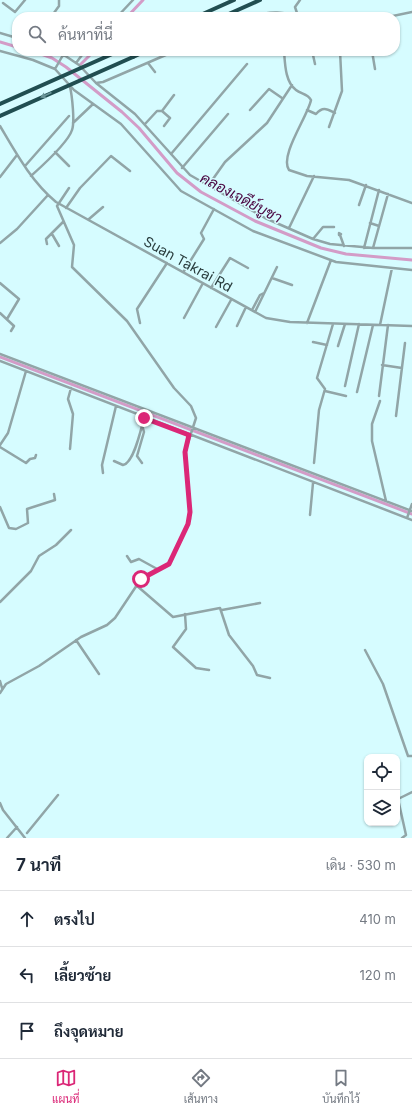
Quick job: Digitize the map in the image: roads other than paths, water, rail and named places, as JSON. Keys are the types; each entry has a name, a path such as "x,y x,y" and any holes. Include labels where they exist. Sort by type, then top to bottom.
{"highway":[{"path":"207,12 234,0"},
{"path":"233,12 260,0"},
{"path":"0,104 108,56"},
{"path":"0,116 135,56"}],"street":[{"path":"4,3 16,12 25,0"},
{"path":"55,12 59,6 59,0"},
{"path":"122,12 133,0"},
{"path":"297,12 295,7 300,0"},
{"path":"400,14 412,12"},
{"path":"0,33 12,37"},
{"path":"0,51 12,54"},
{"path":"18,56 33,60 55,70 74,90 121,124 181,190 214,209 268,238 331,260 346,264 412,270"},
{"path":"55,70 62,56"},
{"path":"65,56 76,63 96,83 127,106 145,124 182,168 196,179 265,218 313,239 344,246 364,248 412,248"},
{"path":"76,63 81,56"},
{"path":"96,83 103,82 164,56"},
{"path":"285,56 287,75 292,85 297,91 311,98 308,110 290,146 287,165 292,172 349,180 412,203"},
{"path":"313,56 315,64"},
{"path":"329,127 342,91 340,56"},
{"path":"373,56 375,69"},
{"path":"148,63 155,72"},
{"path":"171,154 247,64"},
{"path":"31,176 72,132 73,123 69,84"},
{"path":"208,186 225,162 267,123 282,98 292,85"},
{"path":"250,110 269,89 282,98"},
{"path":"145,124 157,111 162,111 174,95"},
{"path":"73,123 93,104"},
{"path":"308,110 316,114 324,108 335,113"},
{"path":"162,111 170,118 164,126"},
{"path":"182,168 228,114"},
{"path":"25,166 69,116"},
{"name":"Suan Takrai Rd","path":"0,126 31,176 48,195 58,203 246,308 274,320 307,323 412,326"},
{"path":"55,152 70,166"},
{"path":"0,178 17,155"},
{"path":"66,208 86,181 111,156 130,171"},
{"path":"289,228 314,176"},
{"path":"359,205 366,185"},
{"path":"0,693 6,684 40,666 76,640 112,622 141,579 159,570 171,561 190,519 185,452 196,415 191,406 174,388 127,321 74,269 72,261 74,244 57,209 58,203 69,188"},
{"path":"364,248 379,190"},
{"path":"374,248 388,194"},
{"path":"0,243 17,229 48,195"},
{"path":"88,219 104,207"},
{"path":"184,272 204,238 201,235 201,232 214,209"},
{"path":"47,244 46,240 63,222"},
{"path":"370,223 379,226"},
{"path":"313,239 318,230 323,227 334,227"},
{"path":"52,234 59,246"},
{"path":"340,235 344,246"},
{"path":"211,288 230,258 248,268"},
{"path":"307,323 331,260"},
{"path":"140,323 137,309 167,263"},
{"path":"253,311 277,267"},
{"path":"380,325 392,268"},
{"path":"272,278 292,285"},
{"path":"0,283 19,299 7,319"},
{"path":"184,318 203,283"},
{"path":"216,326 231,300"},
{"path":"237,326 246,308"},
{"path":"0,313 14,326 11,331"},
{"path":"314,463 320,406 325,391 325,387 317,378 333,324"},
{"path":"338,346 345,324"},
{"path":"346,386 359,324"},
{"path":"357,392 373,325"},
{"path":"378,396 388,325"},
{"path":"313,342 326,345"},
{"path":"396,416 405,343"},
{"path":"0,354 191,429 386,501 410,512"},
{"path":"0,361 144,418 412,520"},
{"path":"382,365 402,368"},
{"path":"26,371 8,433 0,446 26,463 30,459 35,458 36,455"},
{"path":"70,388 68,399 73,414 70,449"},
{"path":"325,391 346,396"},
{"path":"380,401 372,424 372,441 386,501"},
{"path":"103,473 102,465 116,406"},
{"path":"114,461 123,465 127,464 133,456 144,418"},
{"path":"142,425 144,432 137,456 142,463"},
{"path":"310,515 313,483"},
{"path":"0,507 9,528 16,529 28,524 27,509 55,500 54,494"},
{"path":"407,518 412,504"},
{"path":"0,602 31,571 39,556 56,545 71,530"},
{"path":"127,556 127,559 131,562 139,559 159,570"},
{"path":"136,585 173,617 212,608 220,608 222,610 260,603"},
{"path":"222,610 229,635 253,666 257,675 270,678"},
{"path":"185,614 186,629 174,647 194,667 209,670"},
{"path":"76,640 100,674"},
{"path":"365,650 383,684 408,756 412,756"},
{"path":"0,681 2,688"},
{"path":"402,838 406,835 398,799 412,792"},
{"path":"0,803 3,810 25,835 58,794"},
{"path":"7,838 17,827"}],"waterway":[{"path":"132,12 143,0"},
{"name":"คลองเจดีย์บูชา","path":"0,42 12,46"},
{"name":"คลองเจดีย์บูชา","path":"47,56 66,67 122,112 139,128 177,173 201,192 255,221 321,248 346,254 412,260"},
{"path":"80,65 89,56"},
{"path":"0,357 412,514"}]}
